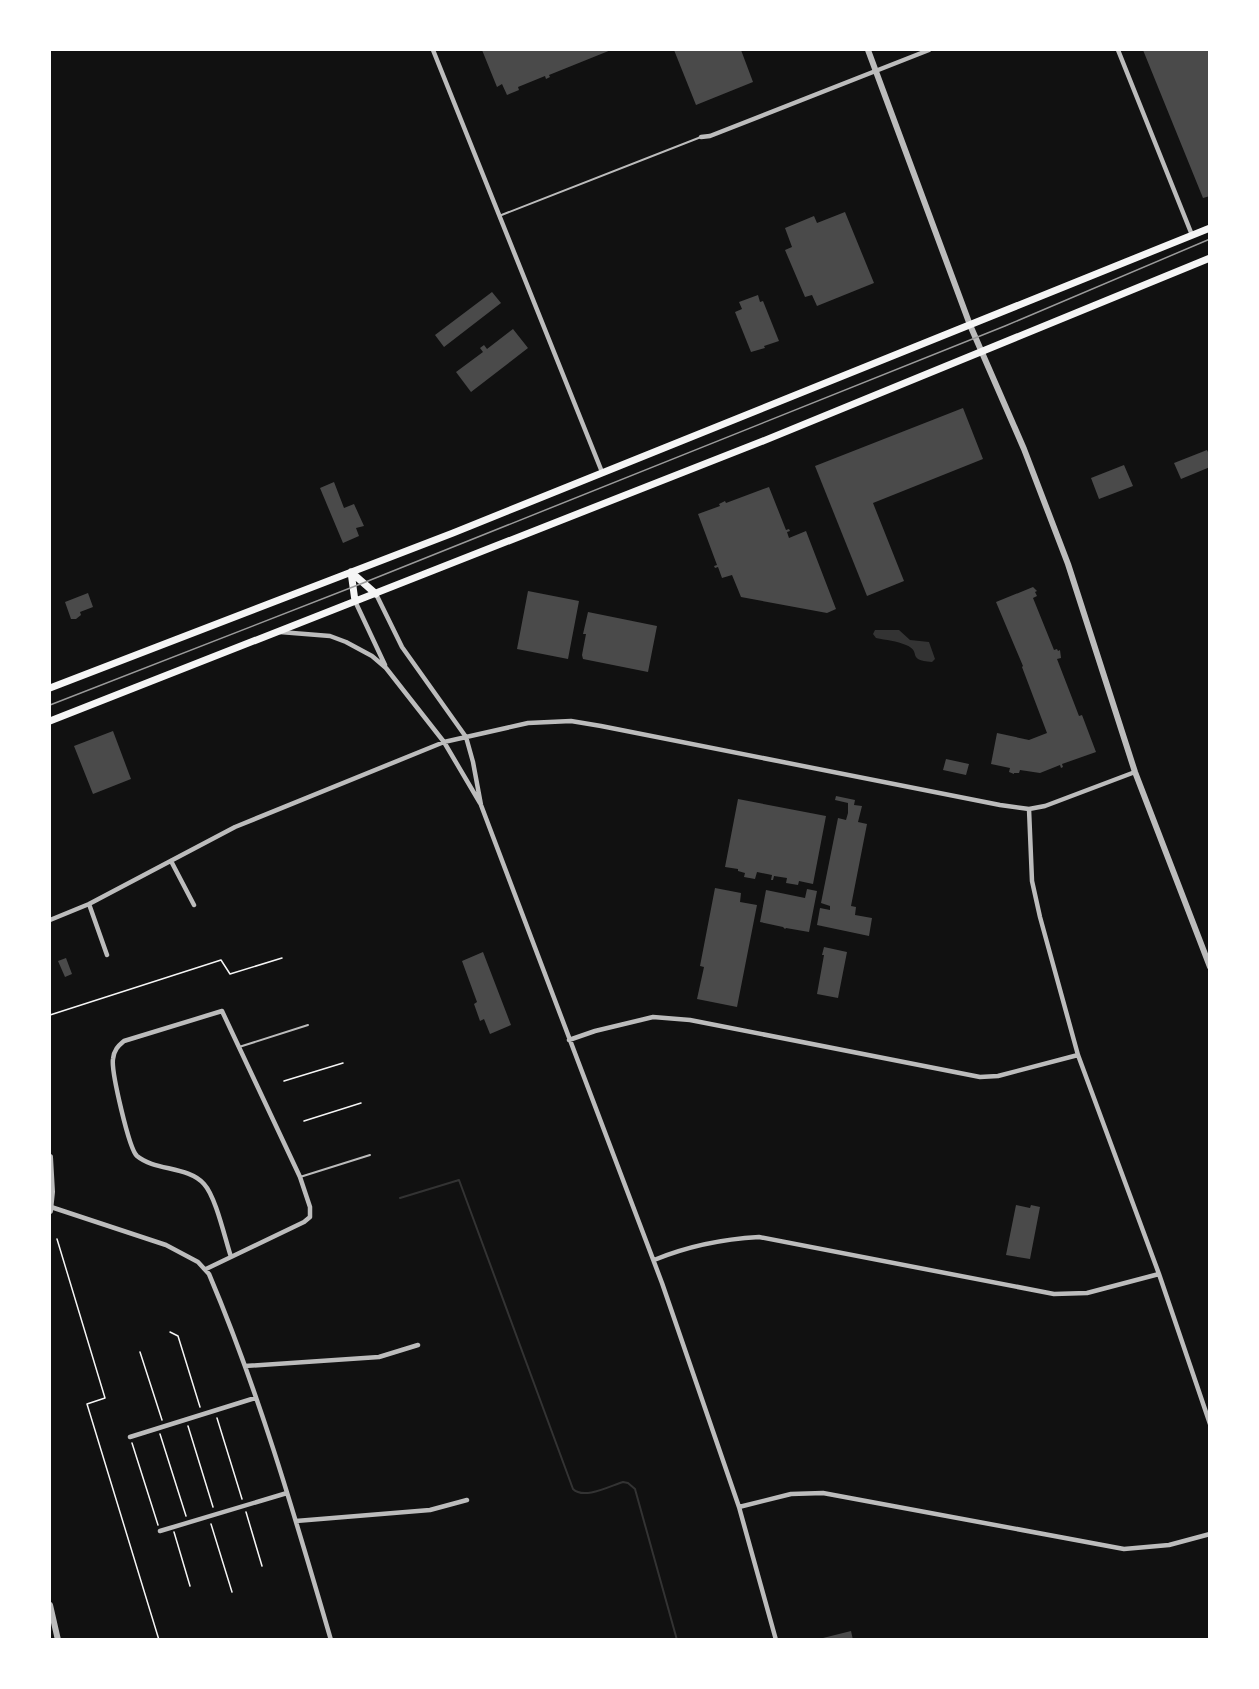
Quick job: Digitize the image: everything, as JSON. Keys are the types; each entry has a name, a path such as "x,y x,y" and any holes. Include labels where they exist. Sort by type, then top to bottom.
{"main road":[{"path":"50,688 453,533 1209,228"},
{"path":"50,721 771,438 1209,258"},
{"path":"351,572 376,594"},
{"path":"351,572 355,602"}],"street":[{"path":"433,50 602,472"},
{"path":"868,50 970,325 1024,449 1068,564 1135,772 1209,967"},
{"path":"701,137 710,136 929,50"},
{"path":"1118,50 1192,235"},
{"path":"376,594 402,647 466,737 475,769 481,805"},
{"path":"355,602 386,668 444,742 481,805 654,1260 739,1507 776,1640"},
{"path":"280,632 317,633 338,639 358,647 386,668"},
{"path":"50,920 89,904 235,826 444,742 528,723 571,722 1029,809 1056,802 1135,772"},
{"path":"1029,809 1032,881 1078,1055 1159,1274 1209,1424"},
{"path":"171,861 194,905"},
{"path":"89,904 107,955"},
{"path":"206,1269 304,1222 310,1217 310,1207 300,1177 222,1011 124,1041 116,1048 112,1067 134,1154 143,1160 192,1176 203,1183 210,1193 231,1257"},
{"path":"569,1040 595,1031 653,1017 688,1019 980,1077 1014,1073 1078,1055"},
{"path":"50,1157 52,1192 50,1209 166,1245 198,1262 206,1269 218,1293 245,1366 296,1521 331,1640"},
{"path":"654,1260 688,1248 727,1239 759,1237 1054,1294 1087,1293 1159,1274"},
{"path":"245,1366 379,1357 418,1345"},
{"path":"130,1437 255,1398"},
{"path":"160,1531 287,1493"},
{"path":"739,1507 791,1494 823,1493 1124,1549 1169,1545 1209,1534"},
{"path":"296,1521 430,1510 467,1500"},
{"path":"50,1605 58,1640"}],"lane":[{"path":"500,216 701,137"},
{"path":"238,1047 308,1025"},
{"path":"300,1177 370,1155"}],"path":[{"path":"50,1015 221,960 230,974 282,958"},
{"path":"284,1081 343,1063"},
{"path":"304,1121 361,1103"},
{"path":"57,1239 105,1398 87,1404 159,1640"},
{"path":"170,1332 178,1336 203,1414"},
{"path":"140,1352 188,1523"},
{"path":"215,1410 262,1566"},
{"path":"186,1419 215,1515"},
{"path":"130,1437 160,1531"},
{"path":"209,1517 232,1592"},
{"path":"173,1527 190,1586"}],"shaded area":[{"path":"875,630 899,630 910,640 929,642 935,659 932,662 916,658 913,650 906,645 876,638 873,634"}],"building":[{"path":"482,50 611,50 549,75 550,77 546,79 545,76 518,87 519,90 507,95 502,84 497,87"},
{"path":"674,50 741,50 753,82 696,105"},
{"path":"1143,50 1210,50 1210,196 1203,198"},
{"path":"845,212 874,283 817,306 812,295 805,297 785,250 792,247 785,228 814,216 817,223"},
{"path":"492,292 501,303 444,347 435,335"},
{"path":"758,295 760,302 763,301 779,341 751,352 735,312 742,309 739,302"},
{"path":"513,329 528,348 471,392 456,372 483,352 480,348 484,345 487,349"},
{"path":"963,408 983,459 873,503 904,581 867,596 815,466"},
{"path":"1207,450 1210,456 1210,467 1181,479 1174,463"},
{"path":"1124,465 1133,486 1099,499 1091,478"},
{"path":"334,482 344,508 354,504 364,526 356,528 359,536 343,543 320,488"},
{"path":"769,487 786,530 790,531 787,532 789,538 806,531 836,609 827,613 741,597 732,575 722,578 718,567 715,568 714,566 717,565 698,514 720,506 719,504 725,501 726,503"},
{"path":"1033,587 1037,591 1035,592 1037,596 1033,598 1054,650 1060,650 1061,658 1057,659 1096,752 1062,764 1061,768 1060,765 1040,773 1020,770 1019,773 1014,774 1009,772 1010,768 991,764 997,733 1029,740 1047,733 1023,666 996,602"},
{"path":"528,591 579,601 568,659 517,649"},
{"path":"88,593 93,607 80,612 81,615 76,619 71,619 65,602"},
{"path":"588,612 657,626 648,672 583,659 586,634 583,634"},
{"path":"113,731 131,779 93,794 74,746"},
{"path":"946,759 969,764 966,775 943,770"},
{"path":"836,796 855,800 854,805 862,806 858,822 867,824 851,906 856,907 855,915 872,918 869,936 817,925 820,908 830,910 830,906 821,903 838,818 846,820 848,813 848,803 835,800"},
{"path":"738,799 826,816 813,884 799,881 798,885 786,883 787,878 774,876 771,880 772,875 757,872 755,879 744,877 745,873 738,869 725,867"},
{"path":"715,888 741,893 740,902 757,905 737,1007 697,999 704,967 700,966"},
{"path":"807,889 817,891 809,932 785,929 760,922 766,890 805,898"},
{"path":"824,947 847,952 838,998 817,994"},
{"path":"483,952 511,1025 490,1034 484,1019 480,1021 474,1004 477,1002 462,961"},
{"path":"66,958 72,974 65,977 58,961"},
{"path":"1016,1205 1030,1208 1031,1205 1040,1207 1030,1259 1006,1255"},
{"path":"851,1631 853,1640 819,1640 819,1639"}],"waterway":[{"path":"400,1198 459,1180 573,1489 590,1493 623,1482 635,1489 677,1640"}],"tram line":[{"path":"50,705 363,583 1005,326 1210,239"}]}
